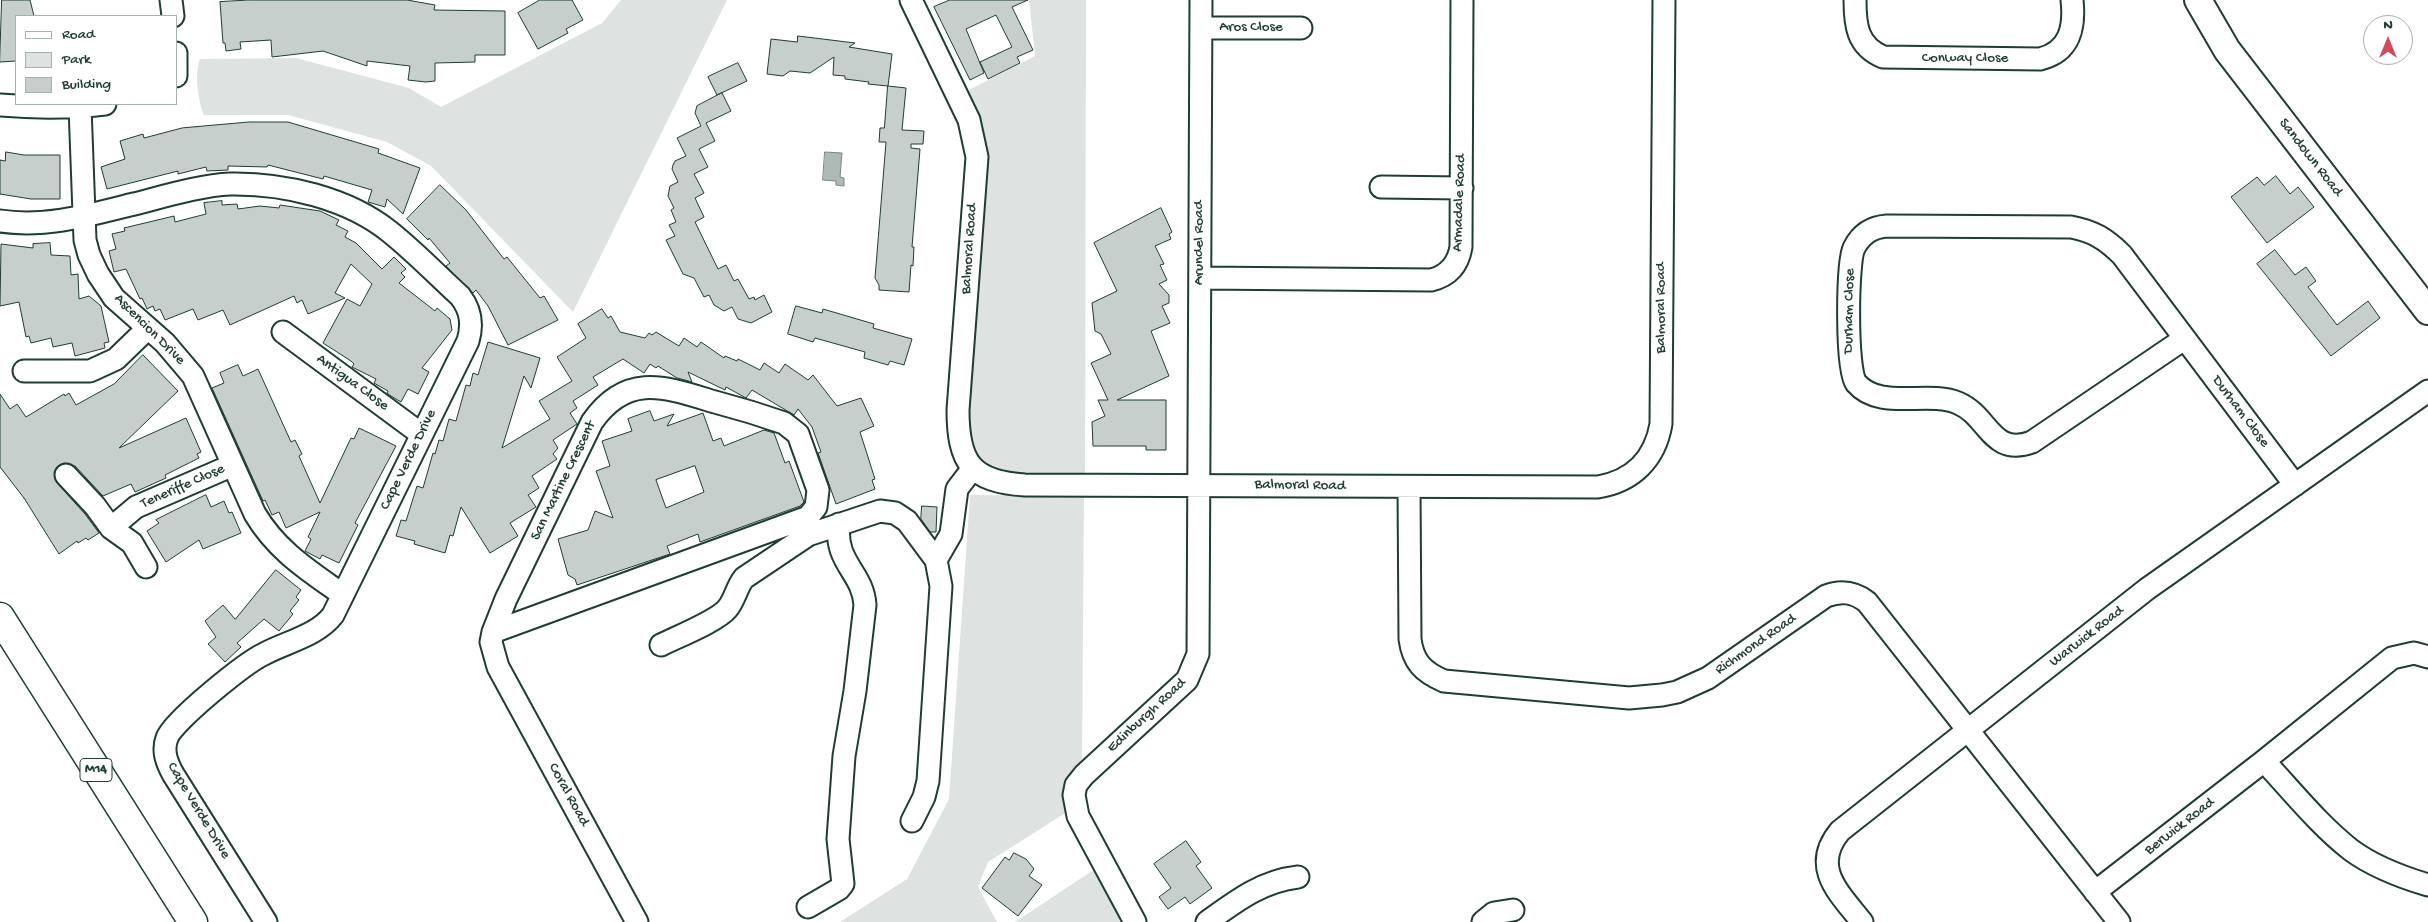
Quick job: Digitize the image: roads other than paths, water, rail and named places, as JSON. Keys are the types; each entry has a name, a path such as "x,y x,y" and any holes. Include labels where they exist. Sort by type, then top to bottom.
{"main road":[{"name":"M14","path":"0,618 193,922"}],"street":[{"path":"171,0 173,15"},
{"name":"Balmoral Road","path":"911,0 969,120 977,158 958,410 958,433 962,451 972,468 989,480 1004,484 1409,487 1598,487 1610,485 1632,475 1648,458 1654,447 1661,424 1664,0"},
{"name":"Arundel Road","path":"1199,485 1201,0"},
{"name":"Armadale Road","path":"1200,278 1422,280 1440,278 1454,267 1460,254 1462,188 1462,0"},
{"name":"Conway Close","path":"1855,0 1855,20 1858,34 1872,52 1883,57 2031,59 2040,59 2054,55 2068,40 2072,30 2072,0"},
{"name":"Sandown Road","path":"2198,0 2227,50 2428,311"},
{"name":"Aros Close","path":"1201,28 1301,28"},
{"path":"0,105 80,107 96,105"},
{"name":"Ascencion Drive","path":"80,107 83,216 87,248 98,274 114,298 165,342 193,376 255,514 266,533 282,551 343,595"},
{"name":"Cape Verde Drive","path":"0,221 28,223 83,216 229,184 258,185 315,196 346,206 389,231 460,296 471,318 468,341 343,595 326,624 262,654 245,666 170,730 164,745 167,761 173,774 266,922"},
{"path":"1381,186 1462,188"},
{"name":"Durham Close","path":"2184,339 2032,442 2016,446 2009,445 1996,440 1976,416 1957,402 1889,397 1869,392 1857,384 1850,369 1848,350 1853,250 1864,234 1879,227 2071,227 2085,230 2108,241 2122,255 2295,485"},
{"path":"24,371 74,373 90,371 116,359 148,328"},
{"name":"Antigua Close","path":"283,332 421,434"},
{"name":"San Martine Crescent","path":"493,632 803,520 813,513 816,507 818,490 798,434 784,423 667,387 645,387 624,392 600,410 592,422 506,599 493,632 490,642 498,667"},
{"name":"Warwick Road","path":"1862,922 1829,877 1827,858 1833,839 1840,831 2148,589 2428,391"},
{"name":"Teneriffe Close","path":"111,528 136,507 233,465"},
{"path":"936,560 951,534 957,490 972,468"},
{"path":"66,475 95,506 111,528 132,543 146,567"},
{"name":"Edinburgh Road","path":"1135,922 1078,816 1074,795 1076,785 1084,775 1182,685 1193,669 1198,654 1199,485"},
{"name":"Richmond Road","path":"1409,487 1410,639 1415,659 1421,668 1432,676 1444,681 1620,697 1662,696 1678,692 1708,678 1826,596 1844,592 1853,594 1867,602 2118,922"},
{"path":"661,645 723,614 732,603 737,588 744,578 808,535 873,512 894,513 907,521 936,560 941,586 928,781 912,821"},
{"path":"808,908 840,889 843,884 838,839 844,756 855,691 865,605 863,591 838,546 839,524"},
{"name":"Berwick Road","path":"2095,892 2264,762 2392,658 2406,653 2428,657"},
{"name":"Coral Road","path":"498,667 637,922"},
{"path":"2264,762 2351,850 2396,875 2428,885"},
{"path":"1207,922 1264,885 1281,879 1298,877"},
{"path":"1483,922 1494,913 1513,910"}]}
